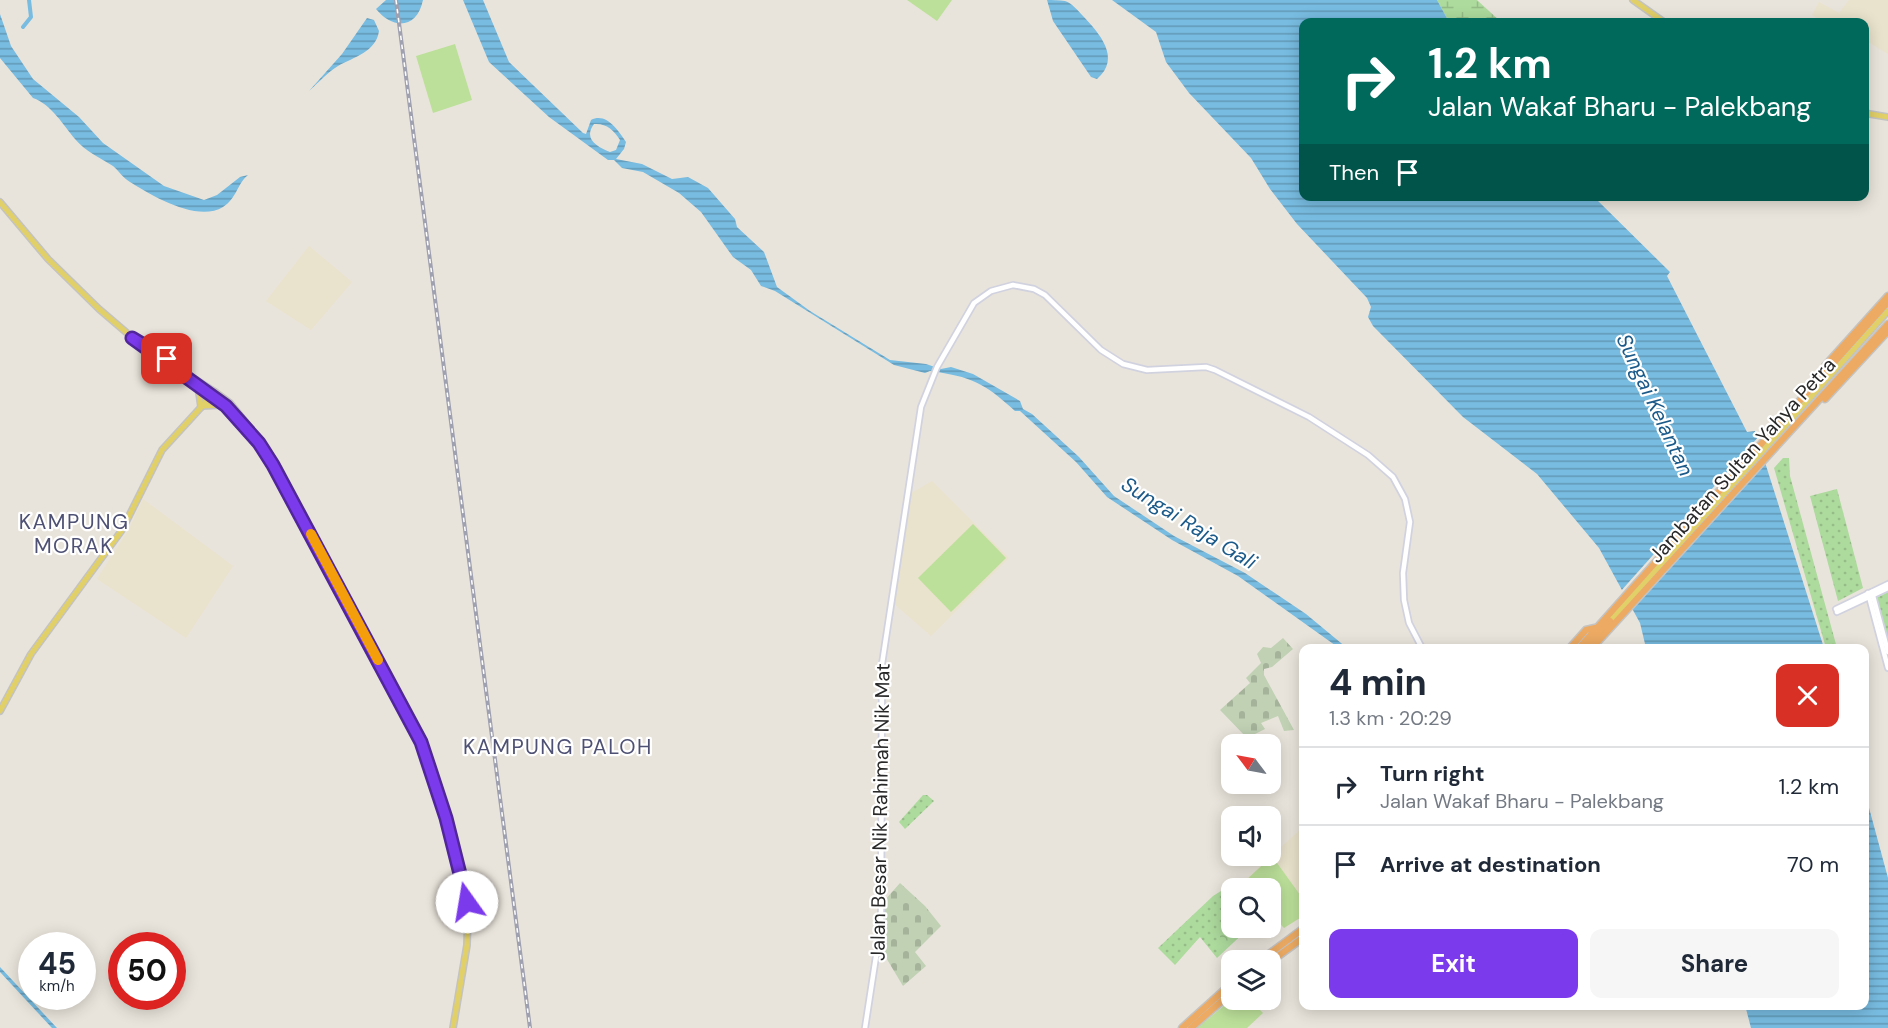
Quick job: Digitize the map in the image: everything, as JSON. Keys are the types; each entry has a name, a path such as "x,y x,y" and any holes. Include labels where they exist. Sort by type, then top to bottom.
{"highway":[{"path":"1797,403 1831,358 1888,296"},
{"name":"Jambatan Sultan Yahya Petra","path":"1616,614 1797,403 1888,302"},
{"name":"Jambatan Sultan Yahya Petra","path":"1616,614 1808,412 1888,324"},
{"path":"1808,412 1827,398 1888,331"},
{"path":"1581,644 1595,628 1616,614"},
{"path":"1595,644 1616,614"},
{"path":"1589,644 1610,621"},
{"path":"1574,644 1586,630 1595,628"},
{"path":"1274,950 1299,932"},
{"path":"1281,954 1299,941"},
{"path":"1182,1028 1221,993"},
{"path":"1191,1028 1221,1002"}],"main road":[{"path":"1633,0 1658,18"},
{"path":"1869,114 1888,117"},
{"path":"0,202 48,259 132,338 198,386 213,394 259,443"},
{"name":"Jambatan Sultan Yahya Petra","path":"1610,621 1888,311"},
{"path":"132,338 235,408 259,443 406,711 434,776 455,851 468,913 467,945 453,1028"},
{"path":"198,386 201,407"},
{"path":"0,711 31,654 122,530 162,450 213,394"},
{"path":"201,407 209,404 226,406"}],"street":[{"name":"Jalan Besar Nik Rahimah Nik Mat","path":"865,1028 881,924 882,664 921,407 936,369 962,322 980,297 1002,287 1024,286 1034,289 1054,301 1101,350 1123,364 1147,370 1206,367 1297,410 1381,465 1393,477 1400,489 1410,522 1403,573 1404,600 1409,623 1420,644"},
{"path":"1837,610 1888,586"},
{"path":"1870,594 1888,652"},
{"path":"1870,594 1888,668"}],"shaded area":[{"path":"1849,0 1888,0 1888,54 1869,42 1869,18 1817,18 1812,15 1819,2 1839,13"},
{"path":"309,246 352,282 311,330 266,301"},
{"path":"932,481 1009,558 931,636 892,602 910,494"},
{"path":"143,499 233,566 186,638 97,579 128,531"},
{"path":"1299,831 1299,919 1284,928 1281,925 1281,878 1248,878 1261,866 1281,866 1281,847"}],"green space":[{"path":"907,0 952,0 937,21"},
{"path":"1437,0 1477,0 1497,18 1447,18"},
{"path":"455,44 472,100 433,113 416,56"},
{"path":"1783,458 1789,458 1790,476 1836,644 1825,644 1774,468"},
{"path":"1837,489 1863,588 1838,601 1810,496"},
{"path":"973,524 1006,558 951,612 918,578"},
{"path":"1888,592 1888,640 1876,598"},
{"path":"1283,638 1293,649 1272,667 1264,669 1264,675 1294,730 1284,731 1278,716 1261,723 1265,729 1255,734 1243,734 1220,710 1250,683 1246,678 1261,663 1257,654 1263,647 1271,648"},
{"path":"923,795 927,795 934,801 905,829 899,822"},
{"path":"1261,866 1279,866 1299,893 1299,919 1284,928 1281,925 1281,878 1248,878"},
{"path":"900,883 925,906 941,926 915,952 926,966 903,986 882,951 884,901"},
{"path":"1221,891 1221,938 1238,938 1226,950 1221,950 1221,954 1217,958 1200,937 1175,965 1158,948"},
{"path":"1221,931 1221,938 1237,938 1224,950 1221,950 1219,955 1217,949 1221,941 1219,932"},
{"path":"1221,1008 1221,1010 1260,1010 1263,1013 1247,1028 1197,1028"}],"water":[{"path":"386,0 423,0 416,17 404,23 397,23 390,21 376,9"},
{"path":"463,0 483,0 509,62 583,133 586,134 591,120 596,118 607,120 615,128 626,142 624,149 616,159 642,164 672,179 688,177 708,188 735,219 737,227 764,252 777,287 810,311 890,360 926,364 941,369 951,367 973,374 1020,401 1023,409 1032,414 1079,457 1114,496 1174,536 1245,573 1306,614 1342,644 1333,644 1238,576 1172,540 1107,497 1076,462 1020,411 1015,411 985,387 957,376 930,371 925,373 894,365 775,291 761,286 751,270 733,257 701,212 679,193 643,172 622,168 614,160 608,160 549,117 489,62","holes":["594,124 602,125 618,136 620,140 616,150 610,152 593,142 591,129"]},
{"path":"1047,0 1070,3 1101,38 1108,54 1108,63 1097,79 1091,77 1053,21"},
{"name":"Sungai Kelantan","path":"1112,0 1437,0 1447,18 1299,18 1299,201 1598,201 1670,272 1667,276 1747,432 1755,431 1823,644 1645,644 1640,623 1599,548 1537,474 1463,417 1373,326 1368,317 1371,307 1367,298 1297,224 1270,189 1251,158 1189,93 1166,62 1156,32"},
{"path":"0,14 11,46 33,79 79,117 103,143 164,186 204,200 217,195 240,177 248,175 228,203 212,211 200,212 162,200 125,179 113,166 83,147 46,105 33,98 0,58"},
{"path":"367,18 374,20 379,31 374,44 363,53 334,68 309,91 342,54"},
{"path":"1869,808 1888,878 1888,1028 1751,1028 1746,1010 1869,1010"},
{"path":"0,967 18,986 18,991 0,972"},
{"path":"35,1010 40,1010 57,1028 52,1028"}],"pier":[{"path":"1760,435 1768,460 1630,611 1620,592"}],"waterway":[{"path":"23,27 31,17 29,0"}],"railway":[{"path":"396,0 530,1028"}],"slow traffic":[{"path":"311,534 378,660"}],"district":[{"name":"KAMPUNG MORAK","path":"74,534"},
{"name":"KAMPUNG PALOH","path":"558,747"}],"route":[{"path":"167,359 132,338 226,406 259,443 273,465 421,742 434,776 467,902"}],"water label":[{"name":"Sungai Raja Gali","path":"1189,523"}]}
